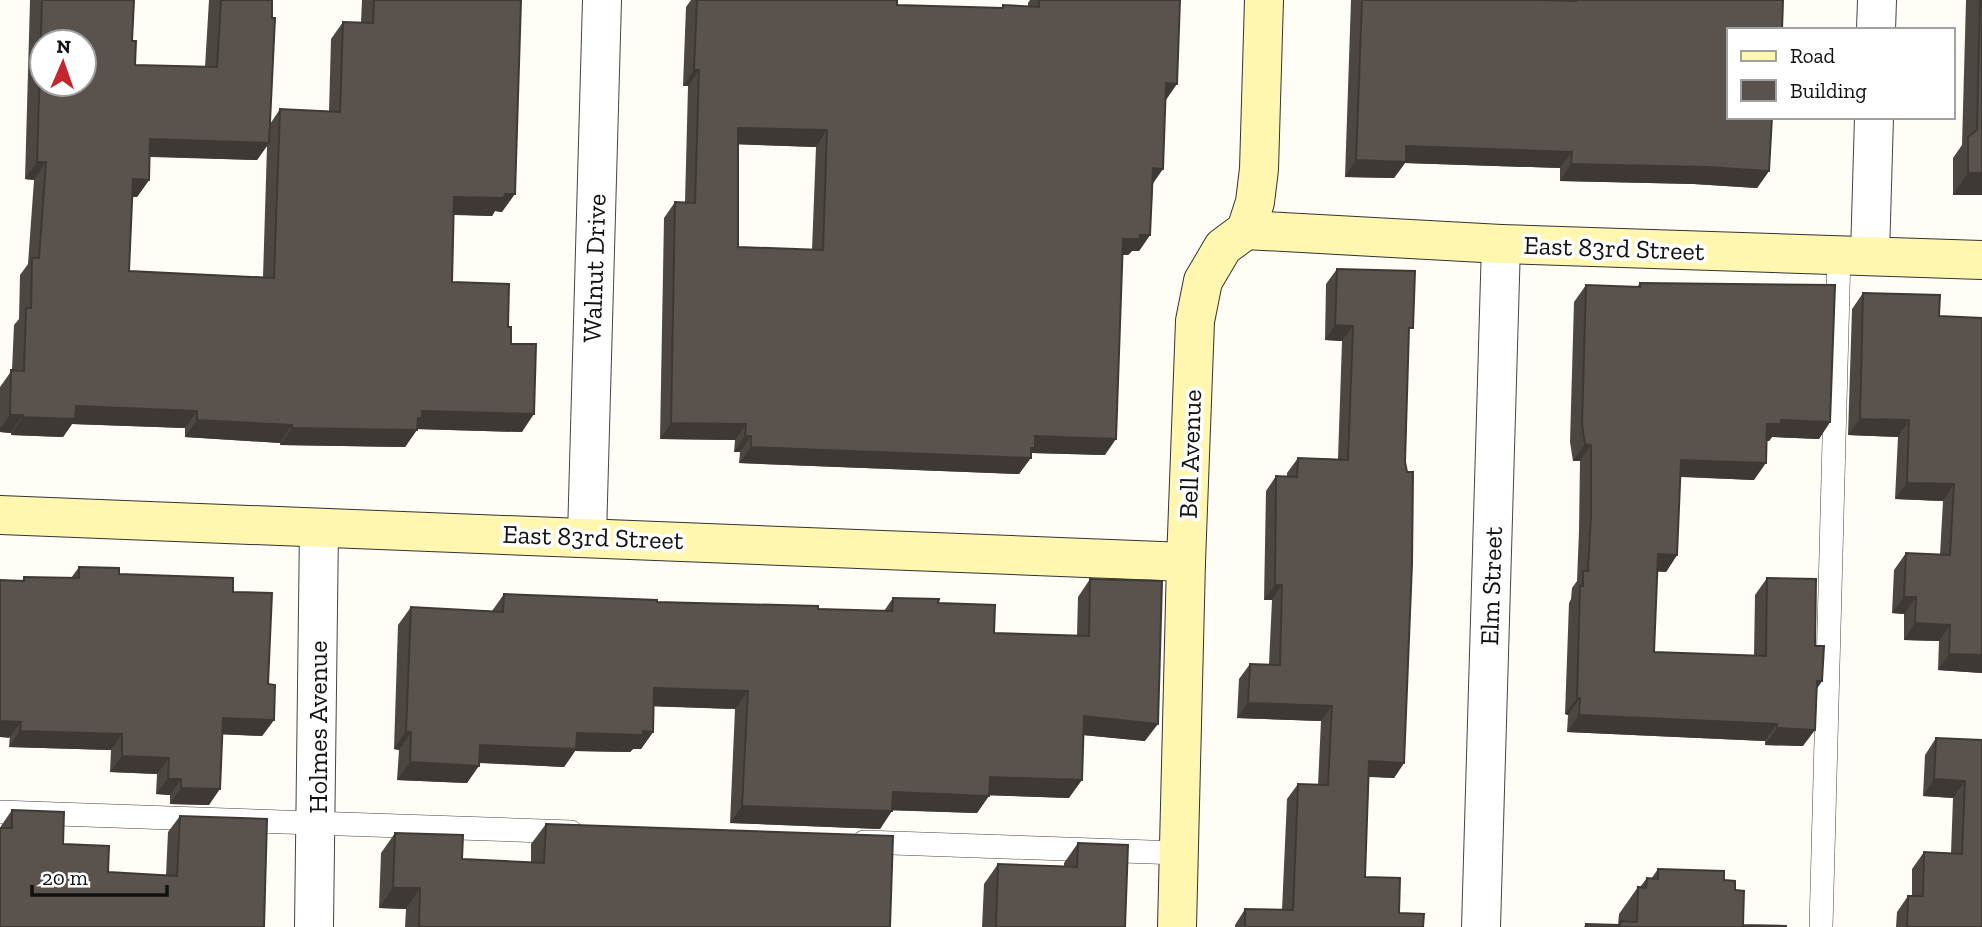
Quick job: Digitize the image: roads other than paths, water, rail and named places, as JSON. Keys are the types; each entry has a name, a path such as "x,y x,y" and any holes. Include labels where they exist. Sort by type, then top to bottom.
{"street":[{"name":"Walnut Drive","path":"587,536 602,0"},
{"path":"1246,230 1255,202 1259,169 1264,0"},
{"path":"1876,28 1877,0"},
{"path":"1855,254 1874,119"},
{"name":"East 83rd Street","path":"1246,230 1501,244 1982,260"},
{"name":"Bell Avenue","path":"1177,927 1195,321 1203,281 1223,247 1246,230"},
{"name":"Elm Street","path":"1481,927 1501,244"},
{"name":"East 83rd Street","path":"0,514 1186,562"},
{"name":"Holmes Avenue","path":"314,927 319,527"}],"lane":[{"path":"1821,927 1855,254"},
{"path":"0,812 595,833"},
{"path":"845,841 1179,853"}]}
